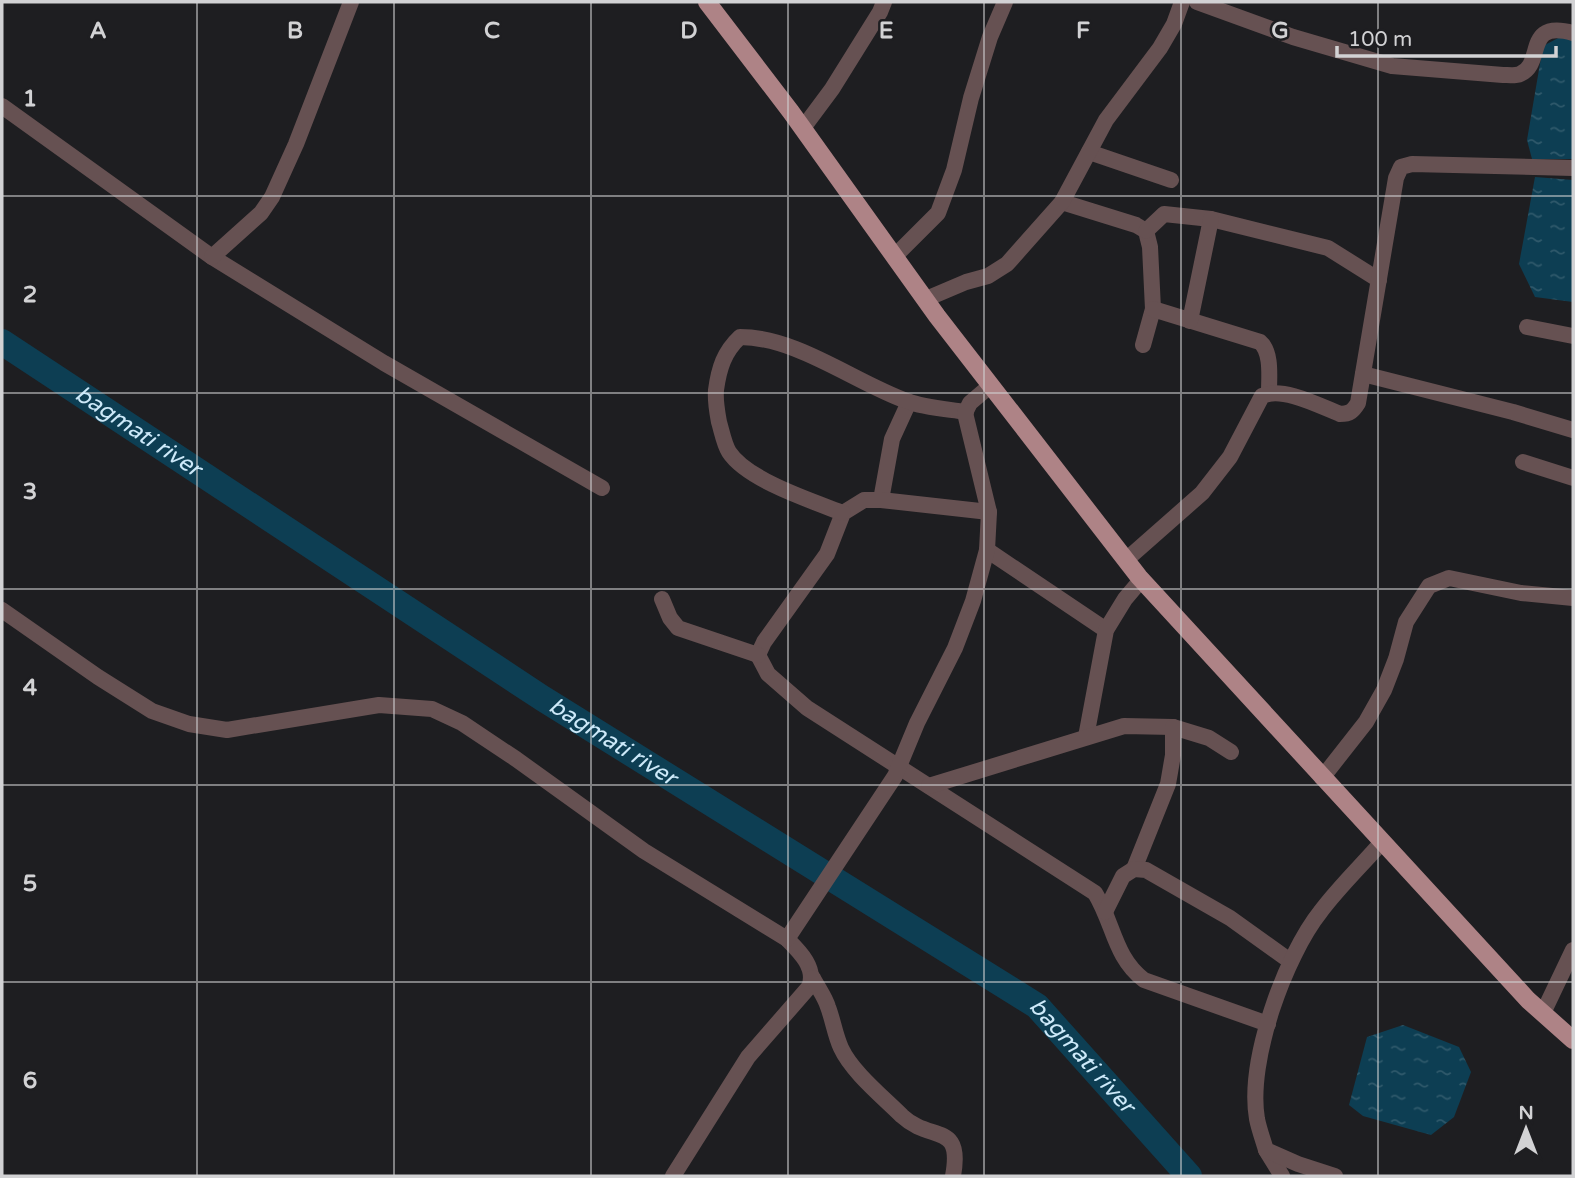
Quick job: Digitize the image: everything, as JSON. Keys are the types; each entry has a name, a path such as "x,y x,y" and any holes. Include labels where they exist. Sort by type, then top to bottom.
{"main road":[{"path":"707,2 803,128 926,299 1142,580 1322,778 1543,1013 1573,1040"}],"street":[{"path":"212,257 261,213 272,197 296,144 351,2"},
{"path":"803,128 839,78 884,2"},
{"path":"896,256 939,213 954,170 971,98 990,37 1005,2"},
{"path":"926,299 988,276 1007,264 1062,202 1106,120 1160,48 1174,24 1182,2"},
{"path":"1197,2 1293,37 1392,66 1475,73 1519,75 1528,68 1540,38 1549,32 1560,30 1573,33"},
{"path":"2,106 212,257 384,363 602,488"},
{"path":"1089,152 1171,180"},
{"path":"1126,560 1202,493 1230,457 1262,396 1269,392 1281,393 1340,414 1348,414 1354,410 1358,403 1396,178 1401,167 1412,164 1573,168"},
{"path":"1062,202 1136,225 1146,231 1150,247 1153,309 1143,345"},
{"path":"1146,231 1164,214 1212,219 1328,248 1379,280"},
{"path":"1190,321 1212,219"},
{"path":"1153,309 1265,346 1269,392"},
{"path":"1527,327 1573,336"},
{"path":"843,513 755,474 730,453 723,437 715,398 722,362 730,346 740,337 779,342 909,402 966,412"},
{"path":"1363,374 1573,430"},
{"path":"787,939 898,771 973,601 987,550 989,512 966,412 970,403 991,385"},
{"path":"881,500 892,439 909,402"},
{"path":"1523,462 1573,478"},
{"path":"758,655 785,611 827,554 843,513 864,500 989,512"},
{"path":"987,550 1106,630"},
{"path":"1322,778 1372,711 1384,690 1406,622 1429,586 1449,578 1521,593 1573,598"},
{"path":"1086,737 1106,630 1125,599 1142,580"},
{"path":"662,598 670,618 678,628 758,655 768,674 807,708 898,771 929,786 1095,893 1117,947 1131,970 1144,980 1268,1024"},
{"path":"2,610 152,711 188,724 227,730 379,705 432,709 462,723 644,852 787,939 799,951 828,1005 842,1050 850,1062 908,1121 950,1141 955,1148 956,1157 953,1176"},
{"path":"929,786 1124,726 1173,727 1209,738 1231,751"},
{"path":"1105,912 1123,876 1133,869 1168,784 1174,755 1173,727"},
{"path":"1283,1176 1266,1150 1257,1118 1256,1096 1260,1061 1268,1024 1290,961 1321,911 1382,842"},
{"path":"1133,869 1146,870 1230,918 1290,961"},
{"path":"1543,1013 1573,950"},
{"path":"673,1176 748,1057 787,1015 813,978"},
{"path":"1266,1150 1335,1176"}],"water":[{"path":"1562,36 1573,39 1573,159 1532,159 1527,140 1543,46"},
{"path":"1535,177 1573,180 1573,302 1535,297 1519,264"},
{"path":"1403,1025 1459,1047 1471,1072 1454,1117 1431,1135 1363,1116 1349,1105 1367,1037"}],"waterway":[{"name":"bagmati river","path":"2,342 542,698 1037,1006 1189,1176"}]}
